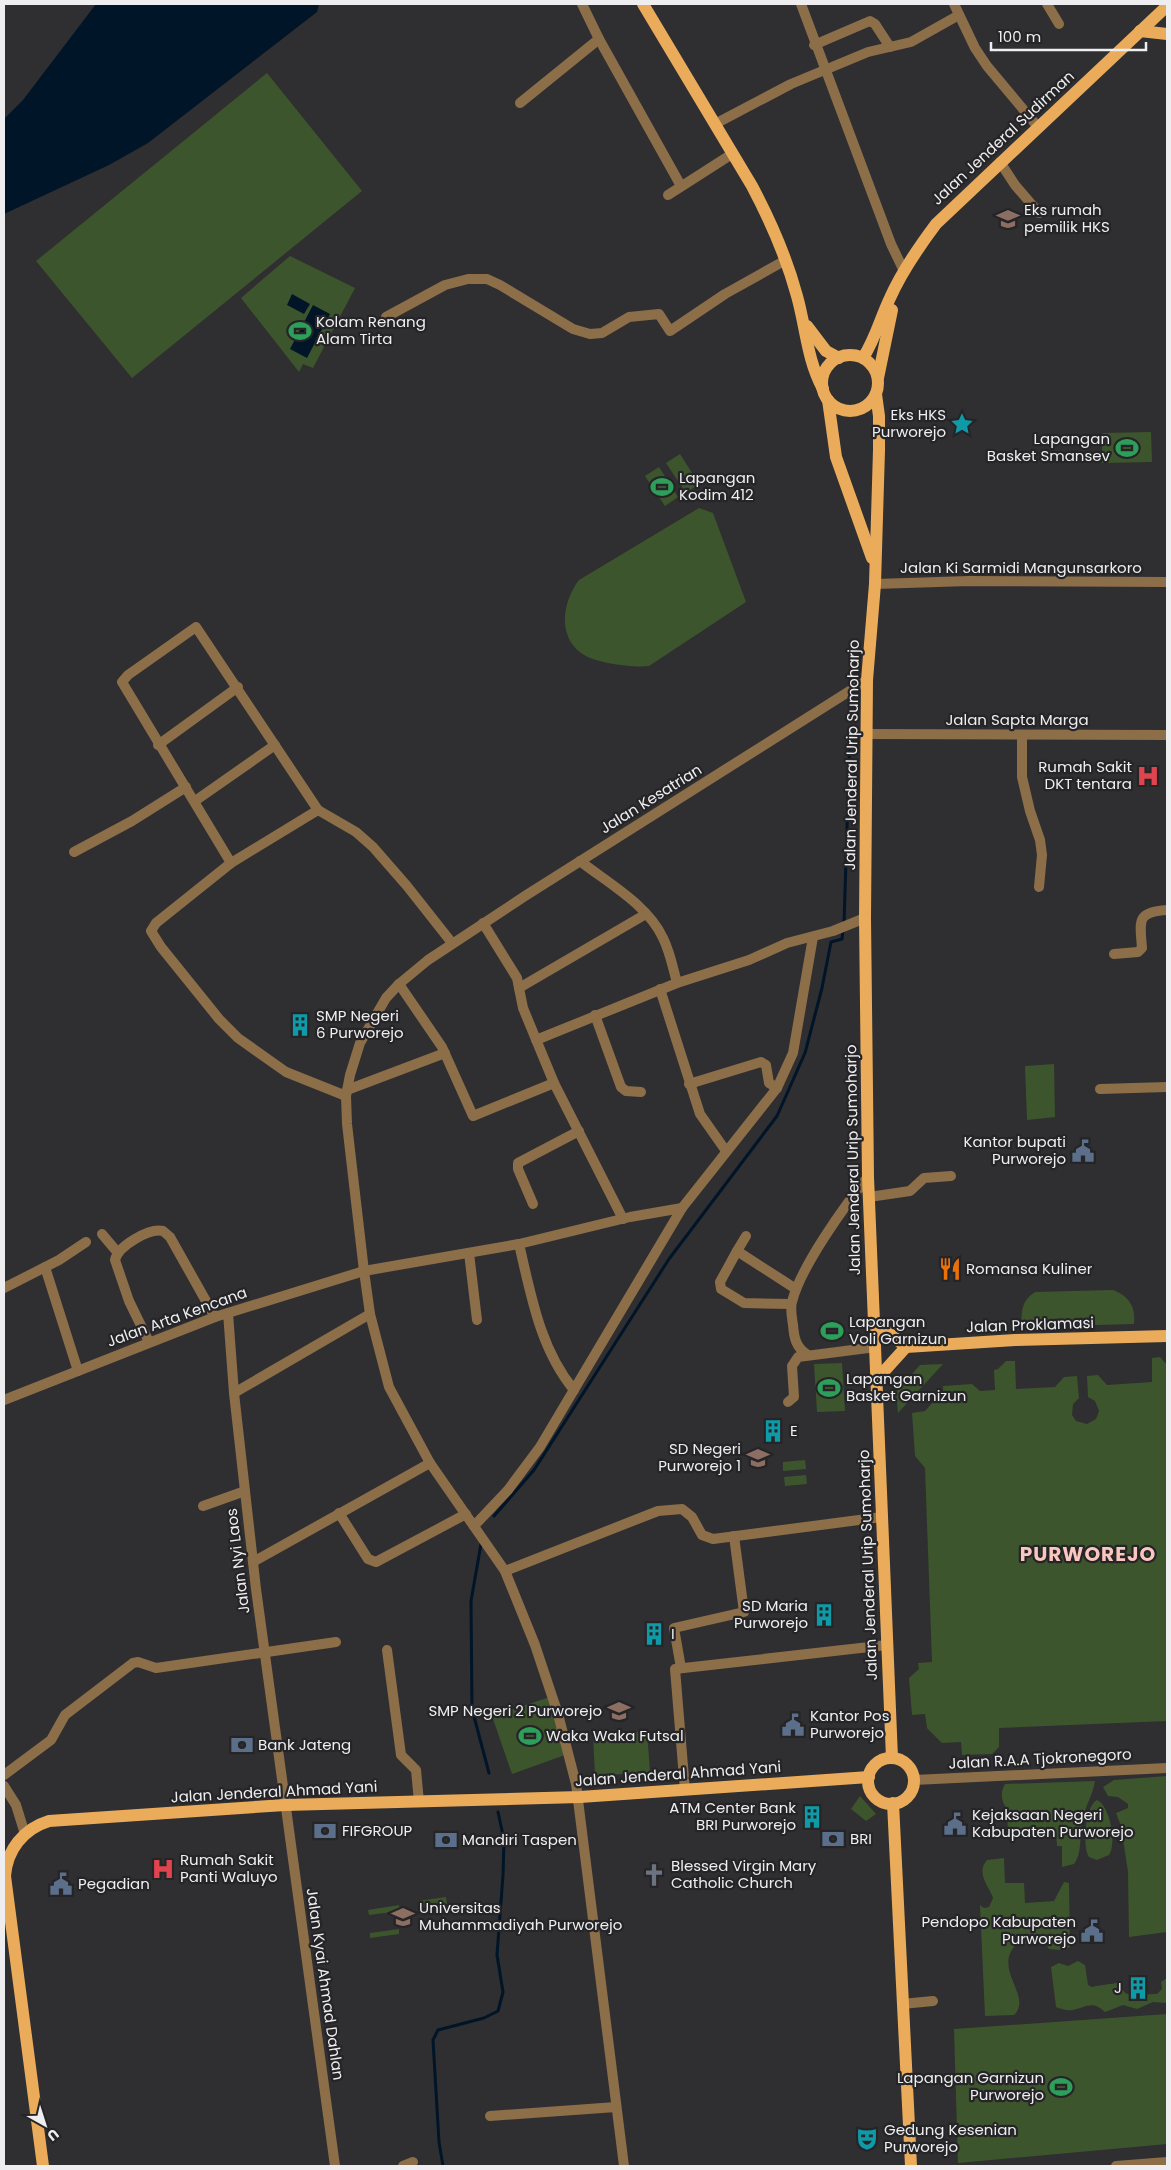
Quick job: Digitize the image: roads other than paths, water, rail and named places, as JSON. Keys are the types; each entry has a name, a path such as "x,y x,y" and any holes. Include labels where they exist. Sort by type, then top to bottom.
{"main road":[{"path":"643,4 768,217 793,281 810,358 825,394 835,406 854,411 870,402 876,394"},
{"name":"Jalan Jenderal Sudirman","path":"896,286 913,255 936,224 1167,6"},
{"path":"1140,31 1167,34"},
{"path":"863,358 878,333 896,286"},
{"path":"874,562 879,436 876,394 896,286"},
{"path":"803,320 826,351 838,358"},
{"path":"874,562 836,457 825,394 825,370 838,358 848,355 863,358 875,370 878,378"},
{"name":"Jalan Jenderal Urip Sumoharjo","path":"874,562 875,584 867,680 860,920 868,1196 878,1378 892,1758"},
{"path":"874,1321 906,1348 878,1378"},
{"name":"Jalan Proklamasi","path":"906,1348 1015,1340 1167,1336"},
{"path":"885,1758 898,1759 910,1767 914,1780 913,1787 906,1798 893,1803 876,1798 870,1788 869,1777 875,1765 885,1758"},
{"name":"Jalan Jenderal Ahmad Yani","path":"43,2166 5,1876 6,1862 11,1851 35,1825 49,1821 285,1805 580,1797 869,1777"},
{"path":"893,1803 910,2166"}],"street":[{"path":"582,4 599,39 681,186"},
{"path":"801,4 814,45 891,244 904,271"},
{"path":"954,4 975,48 987,66 1038,126"},
{"path":"1047,4 1059,24"},
{"path":"715,124 791,84 868,52 911,42 959,15"},
{"path":"814,45 870,21 878,27 890,47"},
{"path":"520,102 599,39"},
{"path":"668,195 732,154"},
{"path":"1000,162 1015,185 1039,213"},
{"path":"386,317 445,285 468,279 488,279 573,329 590,334 602,332 629,317 652,313 659,314 670,331 725,294 784,261"},
{"name":"Jalan Ki Sarmidi Mangunsarkoro","path":"875,584 969,581 1167,582"},
{"path":"231,863 195,801 122,685 123,679 128,675 196,627 238,687 318,810 356,832 373,847 452,943"},
{"name":"Jalan Kesatrian","path":"624,2166 580,1797 555,1706 535,1645 505,1571 430,1463 389,1387 370,1314 347,1124 347,1093 354,1057 360,1043 372,1020 399,984 452,943 867,680"},
{"path":"158,745 238,687"},
{"name":"Jalan Sapta Marga","path":"866,734 1167,735"},
{"path":"1022,736 1022,777 1030,811 1040,840 1042,855 1039,887"},
{"path":"195,801 276,745"},
{"path":"74,852 132,821 186,787"},
{"path":"318,810 231,863 156,922 152,926 152,935 219,1019 238,1038 286,1072 347,1093 445,1053"},
{"path":"580,861 655,923 664,938 677,983"},
{"path":"1114,954 1138,952 1142,948 1139,928 1144,916 1152,911 1167,910"},
{"path":"520,988 646,914"},
{"path":"536,1040 595,1014 677,983 749,960 787,943 833,931 860,920"},
{"path":"483,923 509,964 520,988 523,1008 554,1083 623,1219"},
{"path":"474,1526 514,1483 540,1447 682,1208 777,1088 792,1053 813,937"},
{"path":"399,984 433,1031 474,1116 554,1083"},
{"path":"660,990 700,1114 726,1151"},
{"path":"595,1014 621,1087 626,1092 641,1092"},
{"path":"689,1084 761,1062 766,1065 769,1083 777,1088"},
{"path":"1100,1090 1167,1087"},
{"path":"533,1204 518,1169 518,1163 579,1131"},
{"path":"868,1196 910,1192 924,1178 951,1176"},
{"path":"808,1355 795,1342 791,1304 796,1289 831,1229 868,1177"},
{"name":"Jalan Arta Kencana","path":"4,1400 215,1317 364,1271 519,1244 623,1219 682,1208"},
{"path":"149,1342 117,1272 115,1260 118,1253 157,1230 167,1234 188,1266 215,1317"},
{"path":"102,1234 118,1253"},
{"path":"746,1236 720,1282 720,1289 744,1303 791,1304"},
{"path":"4,1288 45,1267 86,1242"},
{"path":"519,1244 544,1338 558,1371 574,1390"},
{"path":"738,1251 796,1289"},
{"path":"469,1253 477,1320"},
{"path":"45,1267 78,1371"},
{"name":"Jalan Nyi Laos","path":"228,1313 234,1393 253,1562 285,1805"},
{"path":"234,1393 370,1314"},
{"path":"788,1402 794,1397 792,1366 798,1357 876,1347"},
{"path":"253,1562 430,1463"},
{"path":"203,1506 245,1491"},
{"path":"505,1571 658,1512 682,1510 688,1513 702,1535 707,1538 882,1518"},
{"path":"339,1513 368,1560 376,1562 466,1514"},
{"path":"681,1668 674,1628 744,1612 734,1536"},
{"path":"4,1775 51,1740 69,1712 133,1663 138,1662 156,1668 336,1642"},
{"path":"685,1790 675,1669 887,1645"},
{"path":"387,1650 401,1755 416,1770 419,1802"},
{"name":"Jalan R.A.A Tjokronegoro","path":"914,1780 1167,1768"},
{"path":"4,1786 16,1805 25,1834"},
{"name":"Jalan Kyai Ahmad Dahlan","path":"285,1805 336,2166"},
{"path":"902,2004 933,2001"},
{"path":"490,2116 616,2107"},
{"path":"1116,2166 1167,2162"}],"water":[{"path":"96,4 319,4 317,12 148,143 109,165 4,214 4,119 23,100"},
{"path":"292,294 310,304 304,314 287,305"},
{"path":"313,305 330,314 307,358 290,349"}],"waterway":[{"path":"844,924 850,734"},
{"path":"494,1516 534,1470 669,1259 777,1116 805,1053 822,988 831,942 842,939 843,930"},
{"path":"481,1544 471,1601 472,1709 489,1773"},
{"path":"443,2166 439,2142 433,2040 438,2030 484,2018 498,2011 503,1992 497,1955 504,1840 498,1812"}],"place":[{"name":"Eks rumah pemilik HKS","path":"1008,219"},
{"name":"Kolam Renang Alam Tirta","path":"300,331"},
{"name":"Eks HKS Purworejo","path":"962,424"},
{"name":"Lapangan Basket Smansev","path":"1127,448"},
{"name":"Lapangan Kodim 412","path":"662,487"},
{"name":"Rumah Sakit DKT tentara","path":"1148,776"},
{"name":"SMP Negeri 6 Purworejo","path":"300,1025"},
{"name":"Kantor bupati Purworejo","path":"1083,1151"},
{"name":"Romansa Kuliner","path":"950,1269"},
{"name":"Lapangan Voli Garnizun","path":"832,1331"},
{"name":"Lapangan Basket Garnizun","path":"829,1388"},
{"name":"E","path":"773,1431"},
{"name":"SD Negeri Purworejo 1","path":"758,1458"},
{"name":"SD Maria Purworejo","path":"824,1615"},
{"name":"I","path":"654,1634"},
{"name":"SMP Negeri 2 Purworejo","path":"619,1711"},
{"name":"Kantor Pos Purworejo","path":"793,1725"},
{"name":"Waka Waka Futsal","path":"530,1736"},
{"name":"Bank Jateng","path":"242,1745"},
{"name":"ATM Center Bank BRI Purworejo","path":"812,1817"},
{"name":"Kejaksaan Negeri Kabupaten Purworejo","path":"955,1824"},
{"name":"FIFGROUP","path":"325,1831"},
{"name":"BRI","path":"833,1839"},
{"name":"Mandiri Taspen","path":"446,1840"},
{"name":"Rumah Sakit Panti Waluyo","path":"163,1869"},
{"name":"Blessed Virgin Mary Catholic Church","path":"654,1875"},
{"name":"Pegadian","path":"61,1884"},
{"name":"Universitas Muhammadiyah Purworejo","path":"403,1917"},
{"name":"Pendopo Kabupaten Purworejo","path":"1092,1931"},
{"name":"J","path":"1138,1988"},
{"name":"Lapangan Garnizun Purworejo","path":"1061,2087"},
{"name":"Gedung Kesenian Purworejo","path":"867,2139"}],"district":[{"name":"PURWOREJO","path":"1088,1554"}]}
